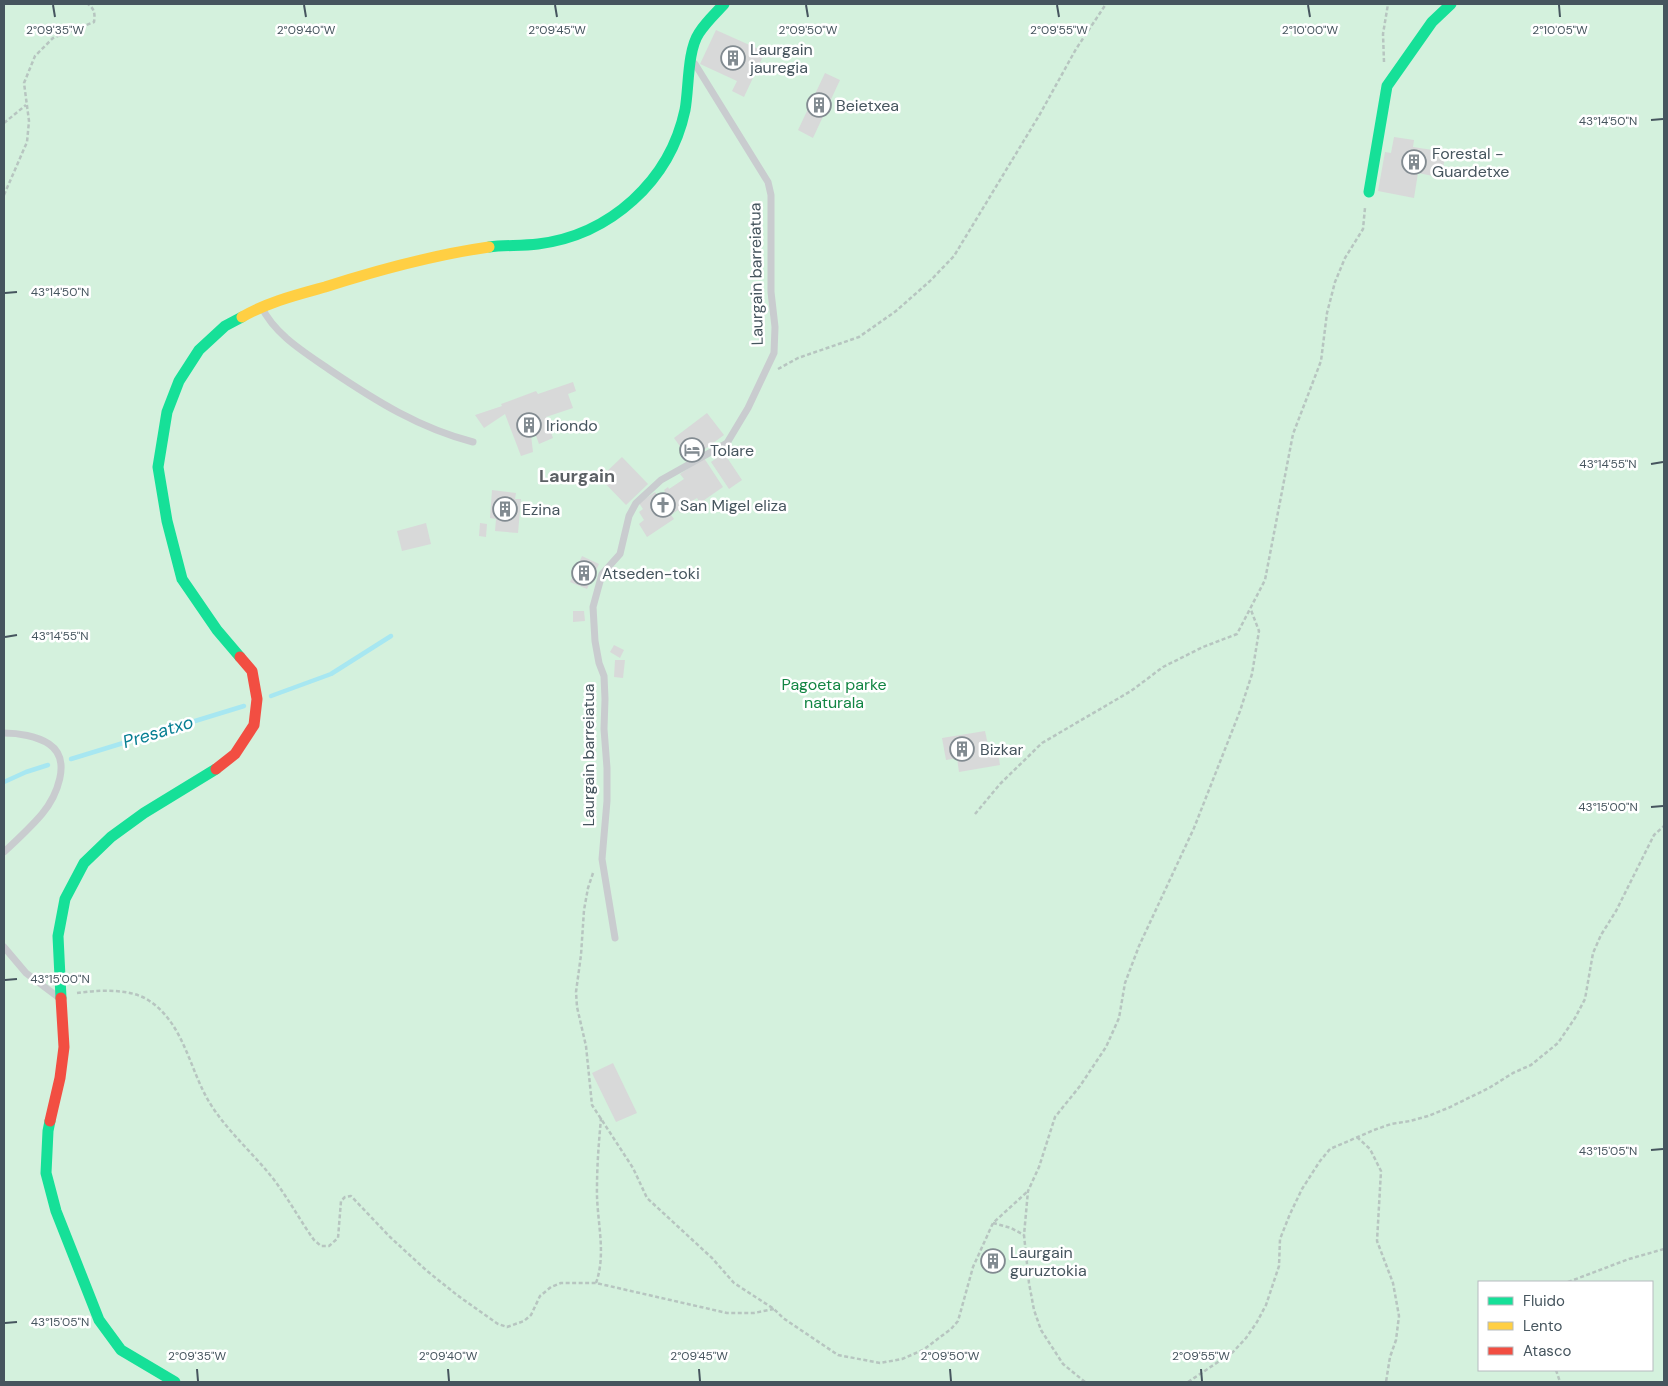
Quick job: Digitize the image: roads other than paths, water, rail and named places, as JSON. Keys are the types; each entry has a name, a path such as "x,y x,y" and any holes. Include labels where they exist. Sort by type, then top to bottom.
{"main road":[{"path":"175,1382 121,1350 99,1320 56,1211 46,1173 48,1132 60,1078 64,1048 58,936 65,899 84,863 110,837 144,813 208,776 235,754 254,725 258,699 252,671 217,630 182,579 167,521 158,466 166,412 179,381 199,350 225,326 261,306 360,276 455,252 539,244 577,234 610,218 637,198 660,170 674,144 685,109 691,57 698,34 724,4"},
{"path":"1369,192 1387,86 1432,22 1450,4"}],"lane":[{"name":"Laurgain barreiatua","path":"615,938 602,859 607,801 604,729 605,683 597,654 593,616 602,574 620,554 629,516 636,503 661,480 727,443 748,408 774,353 775,336 771,292 771,195 768,182 691,57"},
{"path":"261,306 277,330 300,350 380,403 448,436 473,442"},
{"path":"4,734 27,736 49,744 58,755 61,776 56,792 43,813 4,852"},
{"path":"4,946 26,973 62,999"}],"waterway":[{"name":"Presatxo","path":"271,696 331,674 391,636"},
{"name":"Presatxo","path":"71,759 244,706"},
{"path":"4,782 48,765"}],"place":[{"name":"Laurgain jauregia","path":"733,58"},
{"name":"Beietxea","path":"819,105"},
{"name":"Forestal - Guardetxe","path":"1414,162"},
{"name":"Iriondo","path":"529,425"},
{"name":"Tolare","path":"692,450"},
{"name":"San Migel eliza","path":"663,505"},
{"name":"Ezina","path":"505,509"},
{"name":"Atseden-toki","path":"584,573"},
{"name":"Bizkar","path":"962,749"},
{"name":"Laurgain guruztokia","path":"993,1261"}],"district":[{"name":"Laurgain","path":"577,476"}],"park label":[{"name":"Pagoeta parke naturala","path":"834,693"}]}
